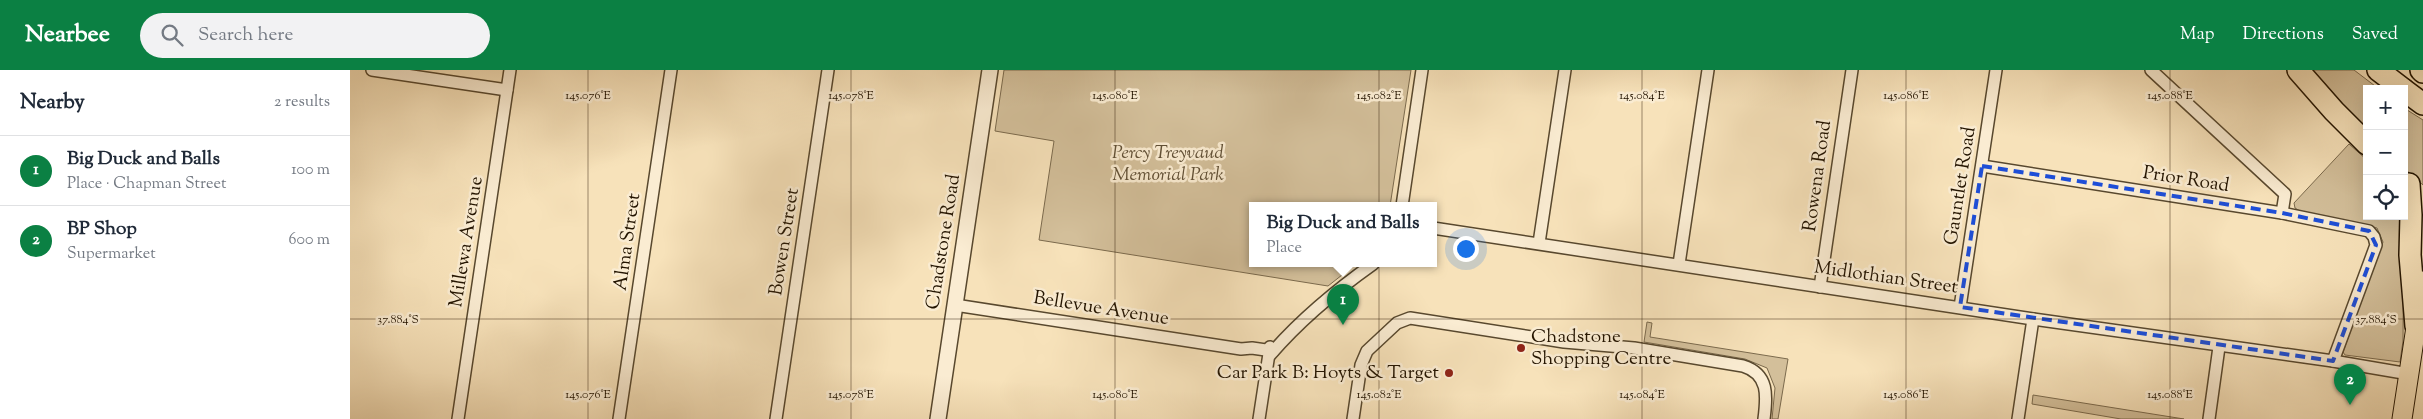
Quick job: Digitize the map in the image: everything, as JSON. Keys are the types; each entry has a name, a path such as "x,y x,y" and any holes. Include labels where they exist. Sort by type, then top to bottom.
{"highway":[{"path":"2298,70 2334,111 2363,140"},
{"path":"2378,70 2399,85"},
{"path":"2408,92 2423,104"},
{"path":"2412,186 2410,254 2416,326"},
{"path":"2402,419 2423,281"}],"street":[{"path":"372,70 507,90"},
{"name":"Millewa Avenue","path":"458,419 510,70"},
{"name":"Alma Street","path":"619,419 671,70"},
{"name":"Bowen Street","path":"776,419 828,70"},
{"name":"Chadstone Road","path":"938,419 990,70"},
{"path":"1403,202 1422,70"},
{"path":"1539,243 1565,70"},
{"path":"1679,264 1708,70"},
{"name":"Rowena Road","path":"1820,287 1852,70"},
{"name":"Gauntlet Road","path":"1960,307 1996,70"},
{"path":"2151,70 2284,194 2282,213"},
{"name":"Prior Road","path":"1982,166 2282,213 2369,231 2374,237 2376,245 2333,362"},
{"name":"Midlothian Street","path":"1437,229 2409,374"},
{"path":"1259,419 1270,345 1277,338 1284,336 1335,292 1369,267"},
{"name":"Bellevue Avenue","path":"955,305 1241,349 1251,354 1270,352"},
{"path":"1353,419 1361,365 1367,350 1399,321 1414,318 1564,342 1634,348 1743,366 1757,373 1765,385 1764,419"},
{"path":"2018,419 2033,319"},
{"path":"2209,419 2219,346"}],"highlighted area":[{"path":"1982,166 2282,213 2369,231 2376,245 2333,361 1960,307"}],"green space":[{"name":"Percy Treyvaud Memorial Park","path":"1004,70 1411,70 1391,202 1249,202 1249,267 1352,267 1328,286 1039,240 1054,141 995,131"},
{"path":"2313,70 2354,70 2374,85 2363,85 2363,127"},
{"path":"2408,111 2423,120 2423,185 2408,172"},
{"path":"2349,144 2363,156 2363,220 2404,220 2403,341 2400,362 2345,355 2343,352 2383,242 2377,228 2300,211 2295,208 2294,203"},
{"path":"1647,322 1652,323 1650,337 1788,359 1778,419 1772,419 1775,388 1767,368 1745,359 1644,342"},
{"path":"2033,395 2184,419 2121,419 2032,404"}],"place":[{"name":"Big Duck and Balls","path":"1343,325"},
{"name":"Chadstone Shopping Centre","path":"1521,348"},
{"name":"Car Park B: Hoyts & Target","path":"1449,373"},
{"name":"BP Shop","path":"2350,405"}]}
